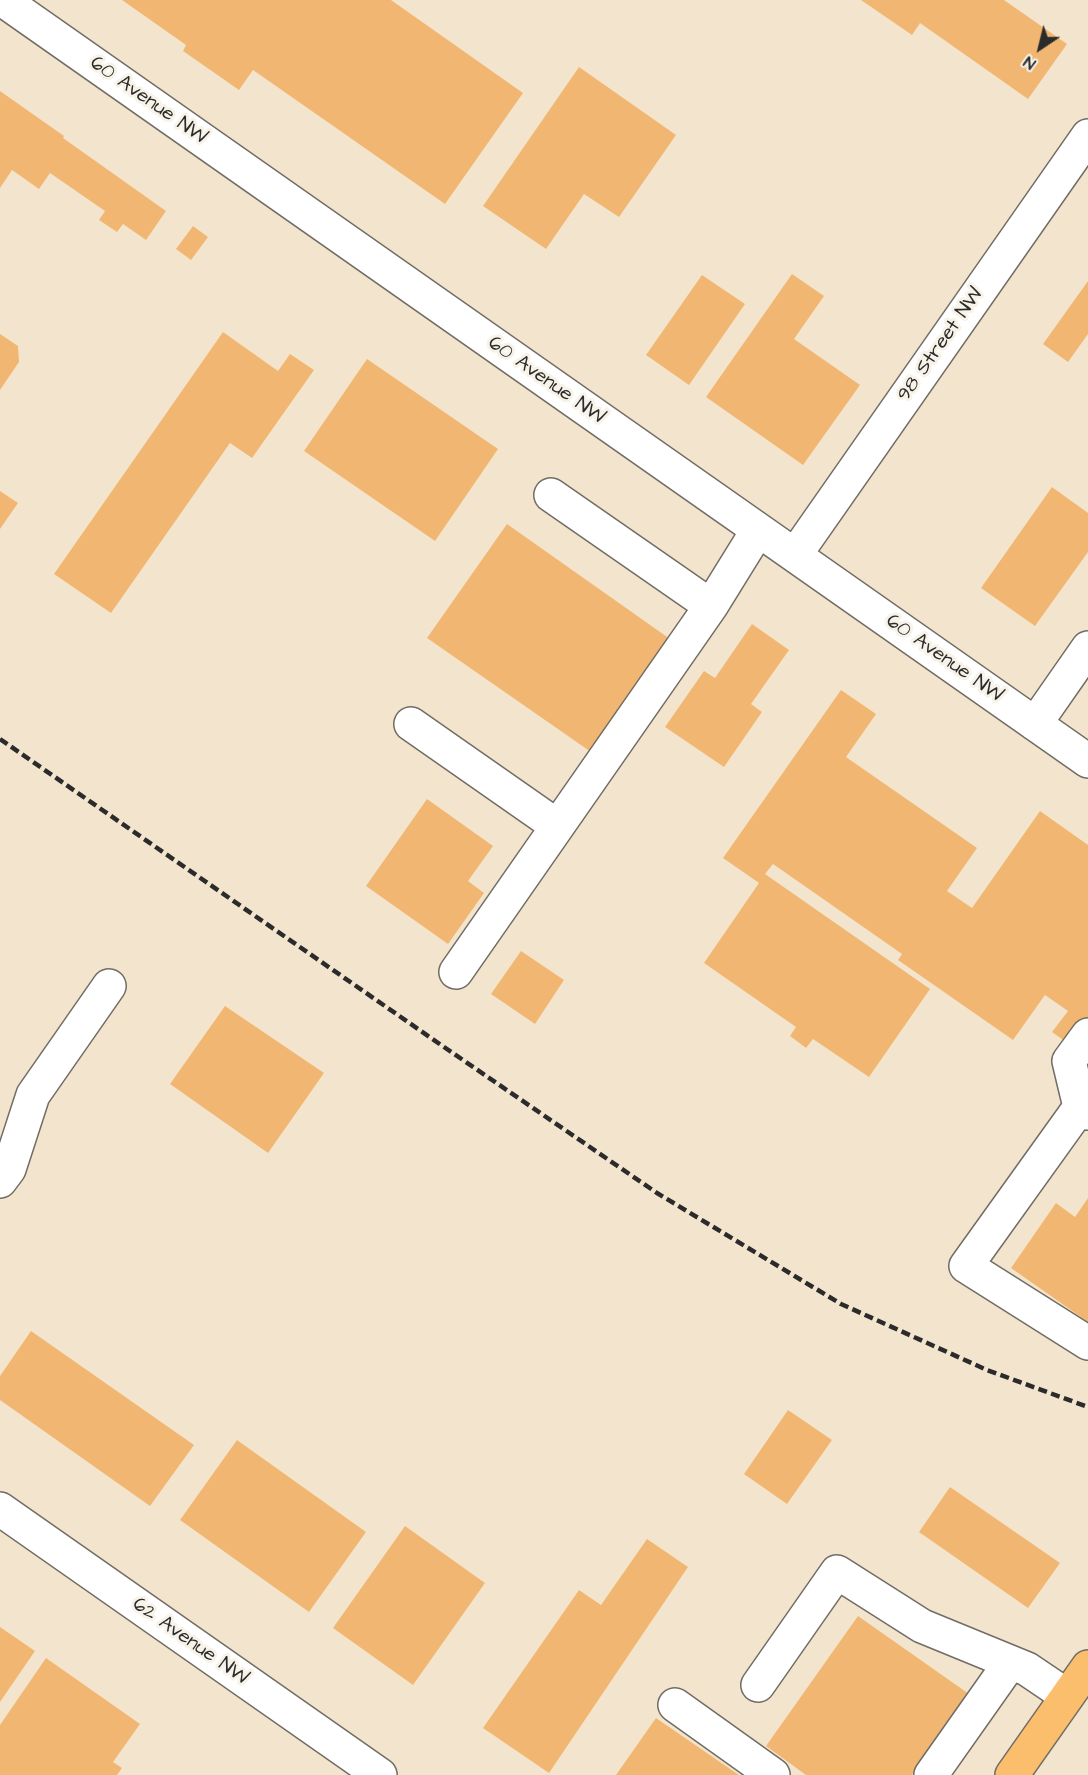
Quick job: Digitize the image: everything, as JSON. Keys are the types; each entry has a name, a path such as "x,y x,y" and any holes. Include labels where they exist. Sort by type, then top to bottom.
{"main road":[{"path":"1012,1775 1088,1667"}],"street":[{"name":"60 Avenue NW","path":"3,0 1088,761"},
{"name":"98 Street NW","path":"795,555 1088,136"},
{"path":"551,495 711,606"},
{"path":"456,972 711,606 758,530"},
{"path":"1035,724 1088,648"},
{"path":"411,724 557,826"},
{"path":"0,1181 9,1169 33,1095 109,986"},
{"path":"1088,1035 1069,1061 1084,1110 966,1266 1088,1343"},
{"name":"62 Avenue NW","path":"0,1509 380,1775"},
{"path":"758,1685 837,1572 922,1626 1027,1669 1067,1696"},
{"path":"931,1775 1010,1663"},
{"path":"675,1705 773,1775"}],"building":[{"path":"122,0 391,0 523,93 445,204 253,70 239,90 183,51 186,45"},
{"path":"861,0 1004,0 1067,44 1028,99 920,23 912,35"},
{"path":"579,67 676,135 619,217 584,194 546,249 483,206"},
{"path":"0,91 166,211 146,240 123,224 117,232 99,220 105,211 50,173 39,189 12,170 0,188"},
{"path":"193,226 208,237 191,260 176,249"},
{"path":"792,274 824,296 794,339 860,385 803,465 706,397"},
{"path":"702,275 745,304 689,385 646,355"},
{"path":"1088,281 1088,334 1068,362 1043,344"},
{"path":"223,332 278,371 290,354 314,370 252,458 230,443 111,613 54,574"},
{"path":"0,334 18,346 19,362 0,390"},
{"path":"367,359 498,449 435,541 304,451"},
{"path":"1052,487 1088,513 1088,552 1035,626 981,588"},
{"path":"0,491 18,503 0,529"},
{"path":"507,524 670,639 591,752 427,638"},
{"path":"752,624 789,650 751,704 762,712 724,767 665,727 704,671 715,678"},
{"path":"841,690 876,714 846,757 977,848 947,891 972,908 1040,811 1088,845 1088,1025 1073,1047 1052,1032 1068,1011 1045,995 1013,1040 898,960 902,954 773,864 765,874 930,989 869,1077 813,1039 806,1048 790,1036 796,1027 704,963 759,883 723,858"},
{"path":"427,799 493,846 468,881 484,893 448,944 366,886"},
{"path":"521,951 564,980 535,1024 491,994"},
{"path":"225,1006 324,1073 268,1153 170,1084"},
{"path":"1088,1198 1088,1322 1011,1268 1056,1203 1075,1217"},
{"path":"31,1331 194,1445 150,1506 0,1400 0,1376"},
{"path":"788,1410 832,1440 787,1504 744,1474"},
{"path":"237,1440 366,1532 309,1612 180,1520"},
{"path":"950,1487 1060,1563 1028,1608 919,1532"},
{"path":"405,1526 485,1583 413,1685 333,1628"},
{"path":"647,1539 688,1567 549,1773 483,1728 579,1590 601,1605"},
{"path":"858,1616 969,1694 912,1775 806,1775 766,1746"},
{"path":"0,1627 35,1651 0,1702"},
{"path":"46,1658 140,1724 113,1762 122,1768 117,1775 0,1775 0,1725"},
{"path":"656,1718 739,1775 616,1775"}],"railway":[{"path":"0,739 657,1193 841,1304 987,1370 1088,1407"}]}
